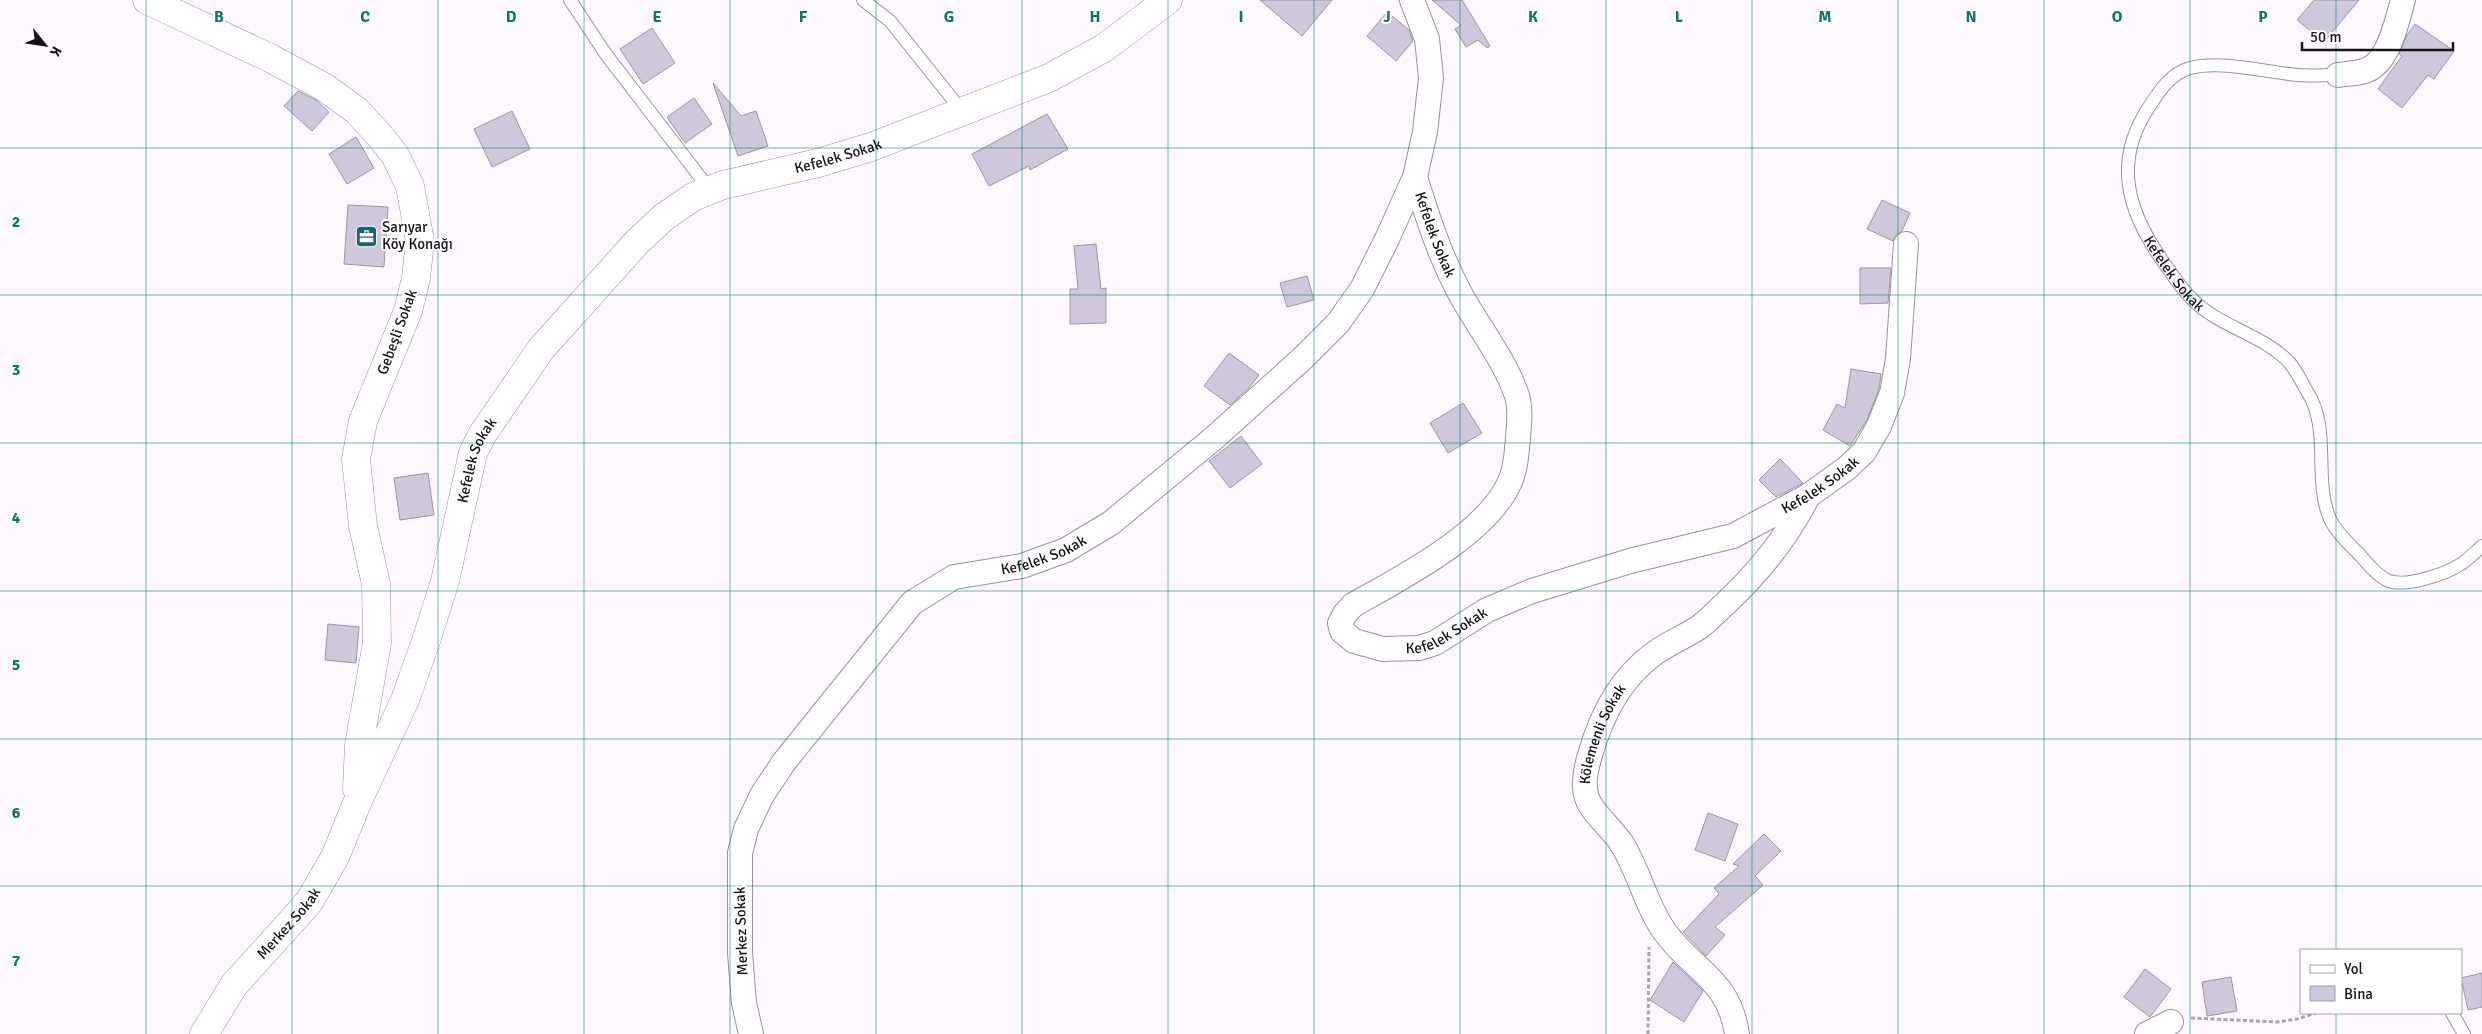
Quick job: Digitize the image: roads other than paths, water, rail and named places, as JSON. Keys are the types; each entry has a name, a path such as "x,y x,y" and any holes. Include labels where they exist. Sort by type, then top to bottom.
{"street":[{"name":"Gebeşli Sokak","path":"147,0 270,58 324,87 357,111 379,135 395,156 410,186 420,240 416,278 408,311 364,421 356,459 363,526 376,584 377,643 359,745 357,803"},
{"name":"Kefelek Sokak","path":"357,803 405,700 427,638 445,581 473,452 482,435 541,350 637,242 664,217 693,197 710,190 818,164 870,147 1070,68 1104,48 1168,0"},
{"name":"Kefelek Sokak","path":"746,829 762,795 784,762 912,603 954,577 1022,566 1066,550 1112,522 1214,438 1303,358 1338,323 1362,289 1415,178 1426,132 1431,78 1427,39 1412,0"},
{"name":"Kefelek Sokak","path":"2338,75 2366,71 2376,65 2386,49 2397,22 2403,0"},
{"name":"Kefelek Sokak","path":"1415,178 1434,237 1446,264 1483,335 1509,375 1518,399 1517,448 1512,478 1502,497 1480,520 1425,564 1354,605 1345,614 1340,623 1342,631 1354,641 1383,649 1419,648 1435,643 1487,610 1532,591 1620,563 1733,536 1808,496 1847,468 1864,452 1879,426 1892,393 1898,359 1906,244"},
{"name":"Kölemenli Sokak","path":"1737,1034 1733,1014 1723,992 1706,973 1676,947 1663,930 1622,843 1587,801 1586,768 1604,715 1634,670 1656,652 1699,627 1727,602 1770,555 1799,514 1808,496"},
{"name":"Merkez Sokak","path":"204,1034 234,985 309,902 335,857 357,803"},
{"name":"Merkez Sokak","path":"746,829 740,853 739,943 744,1003 750,1034"},
{"path":"2147,1034 2171,1022"}],"lane":[{"path":"570,0 605,53 710,190"},
{"path":"863,0 890,20 962,111"},
{"name":"Kefelek Sokak","path":"2338,75 2298,75 2221,66 2191,68 2172,76 2146,112 2132,143 2127,165 2127,181 2133,205 2148,239 2192,300 2214,316 2269,346 2289,362 2297,374 2312,400 2319,426 2324,499 2331,521 2372,569 2389,581 2416,581 2460,564 2482,546"},
{"path":"2453,1014 2464,1034"}],"place":[{"name":"Sarıyar Köy Konağı","path":"366,236"}]}
